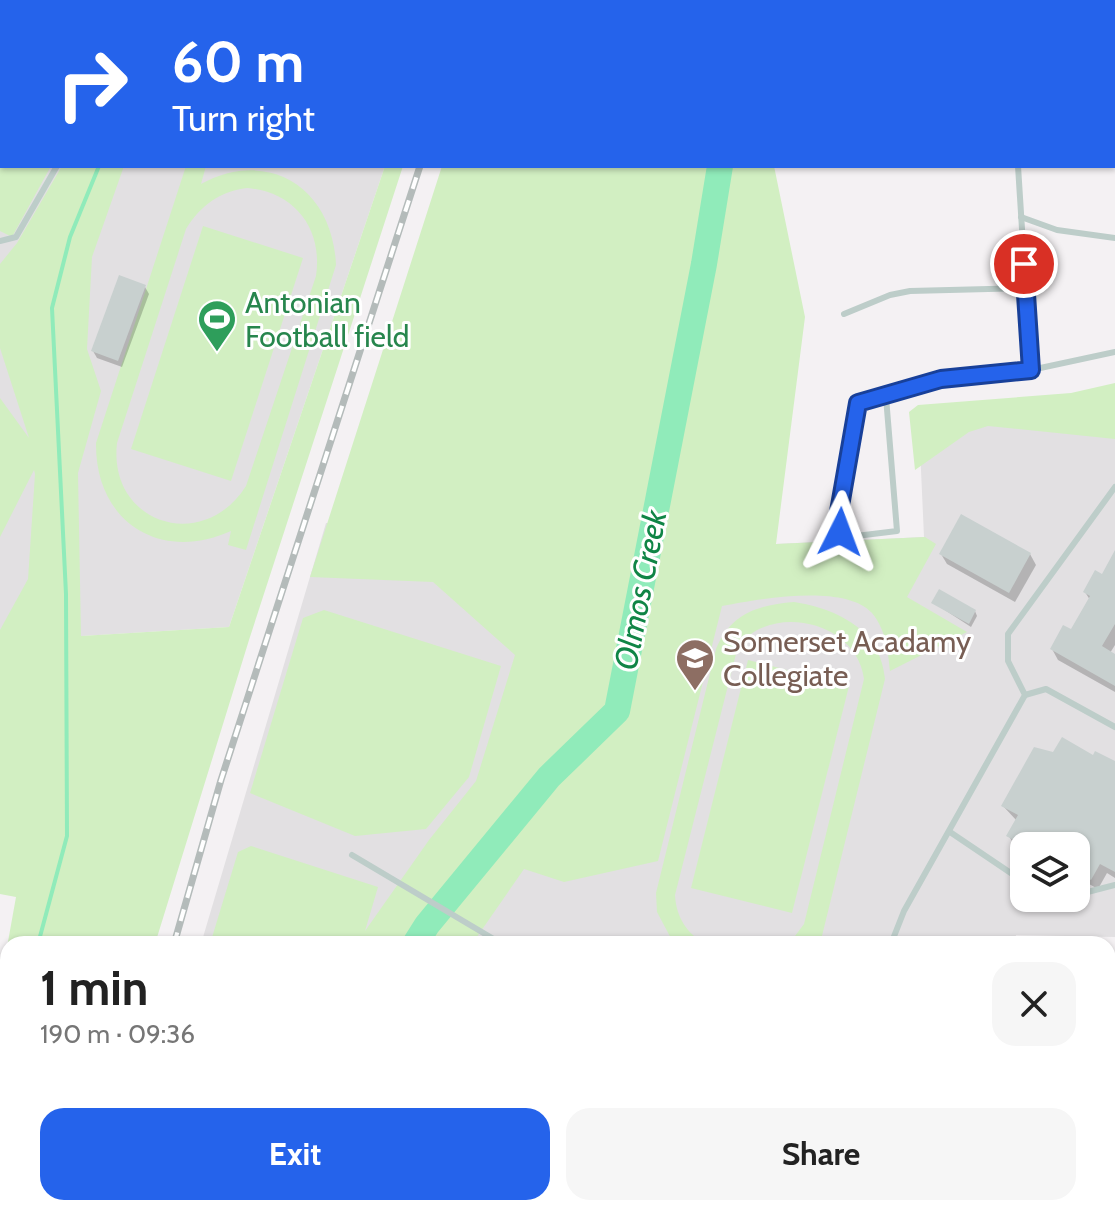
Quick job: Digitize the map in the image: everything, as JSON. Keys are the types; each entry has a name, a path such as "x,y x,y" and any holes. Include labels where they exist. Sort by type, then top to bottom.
{"lane":[{"path":"0,241 16,237 56,168"},
{"path":"1018,168 1031,370"},
{"path":"1021,217 1057,230 1115,238"},
{"path":"844,314 890,295 910,291 1026,288"},
{"path":"886,397 897,531 848,537 837,523 858,403 886,397 914,384 1031,370 1115,352"},
{"path":"1025,695 1008,661 1008,634 1115,487"},
{"path":"894,936 904,911 1025,695 1046,689 1115,727"},
{"path":"950,832 1010,873"},
{"path":"352,855 489,936"},
{"path":"1090,891 1115,885"}],"shaded area":[{"path":"0,168 384,168 229,627 0,641"},
{"name":"Somerset Acadamy Collegiate","path":"1115,408 1115,936 203,936 326,523 776,544 924,537 919,425"}],"green space":[{"path":"0,168 50,168 12,237 0,231"},
{"path":"61,168 123,168 92,257 87,349 101,391 78,473 81,636 229,627 384,168 402,168 249,640 157,936 9,936 16,897 0,894 0,630 28,579 35,474 34,470 0,537 0,398 29,438 0,348 0,264 17,243"},
{"path":"185,168 205,168 201,184 226,174 251,170 273,173 293,182 310,196 323,215 332,238 336,265 246,550 228,545 231,531 205,540 180,542 157,538 136,529 120,514 107,495 99,471 96,443","holes":["247,188 279,197 292,205 310,229 315,243 316,276 246,486 228,507 206,519 184,524 162,520 143,510 127,493 118,471 117,443 186,229 204,207 220,196 237,190"]},
{"path":"441,168 774,168 805,317 776,544 925,537 936,544 907,597 967,632 890,671 880,626 872,613 859,604 842,598 800,596 722,606 658,861 564,882 524,869 478,936 212,936 238,852 251,846 378,887 365,931 429,840 476,781 515,655 433,582 310,577"},
{"name":"Antonian Football field","path":"203,226 303,258 231,481 131,449"},
{"path":"1115,383 1115,439 988,426 969,432 915,470 909,412 918,405 1071,393"},
{"path":"794,602 810,605 854,625 875,647 885,679 822,936 795,936 804,924 864,679 858,659 846,644 830,632 791,622 753,632 738,646 675,895 684,924 694,936 670,936 657,912 656,893 716,649 729,627 738,619 769,606"},
{"path":"324,610 501,666 469,777 426,829 355,836 250,793 303,618"},
{"path":"748,660 849,686 792,913 691,888"}],"building":[{"path":"119,275 146,285 118,361 91,351"},
{"path":"961,514 1031,553 1009,593 939,554"},
{"path":"1115,550 1115,624 1102,646 1115,654 1115,686 1050,649 1063,625 1071,629 1090,596 1083,592 1095,570 1102,574"},
{"path":"939,589 976,610 969,624 931,603"},
{"path":"1062,737 1093,755 1095,751 1115,761 1115,872 1100,864 1090,879 1090,832 1010,832 1010,838 1006,836 1018,815 1001,806 1034,747 1053,752"}],"waterway":[{"path":"40,936 67,836 66,594 52,308 70,237 98,168"},
{"name":"Olmos Creek","path":"420,936 549,777 617,711 704,264 720,168"}],"railway":[{"path":"176,936 221,780 419,168"}],"place":[{"name":"Antonian Football field","path":"217,353"},
{"name":"Somerset Acadamy Collegiate","path":"695,692"}],"route":[{"path":"840,532 837,523 858,403 886,397 914,384 1031,370 1024,264"}]}
